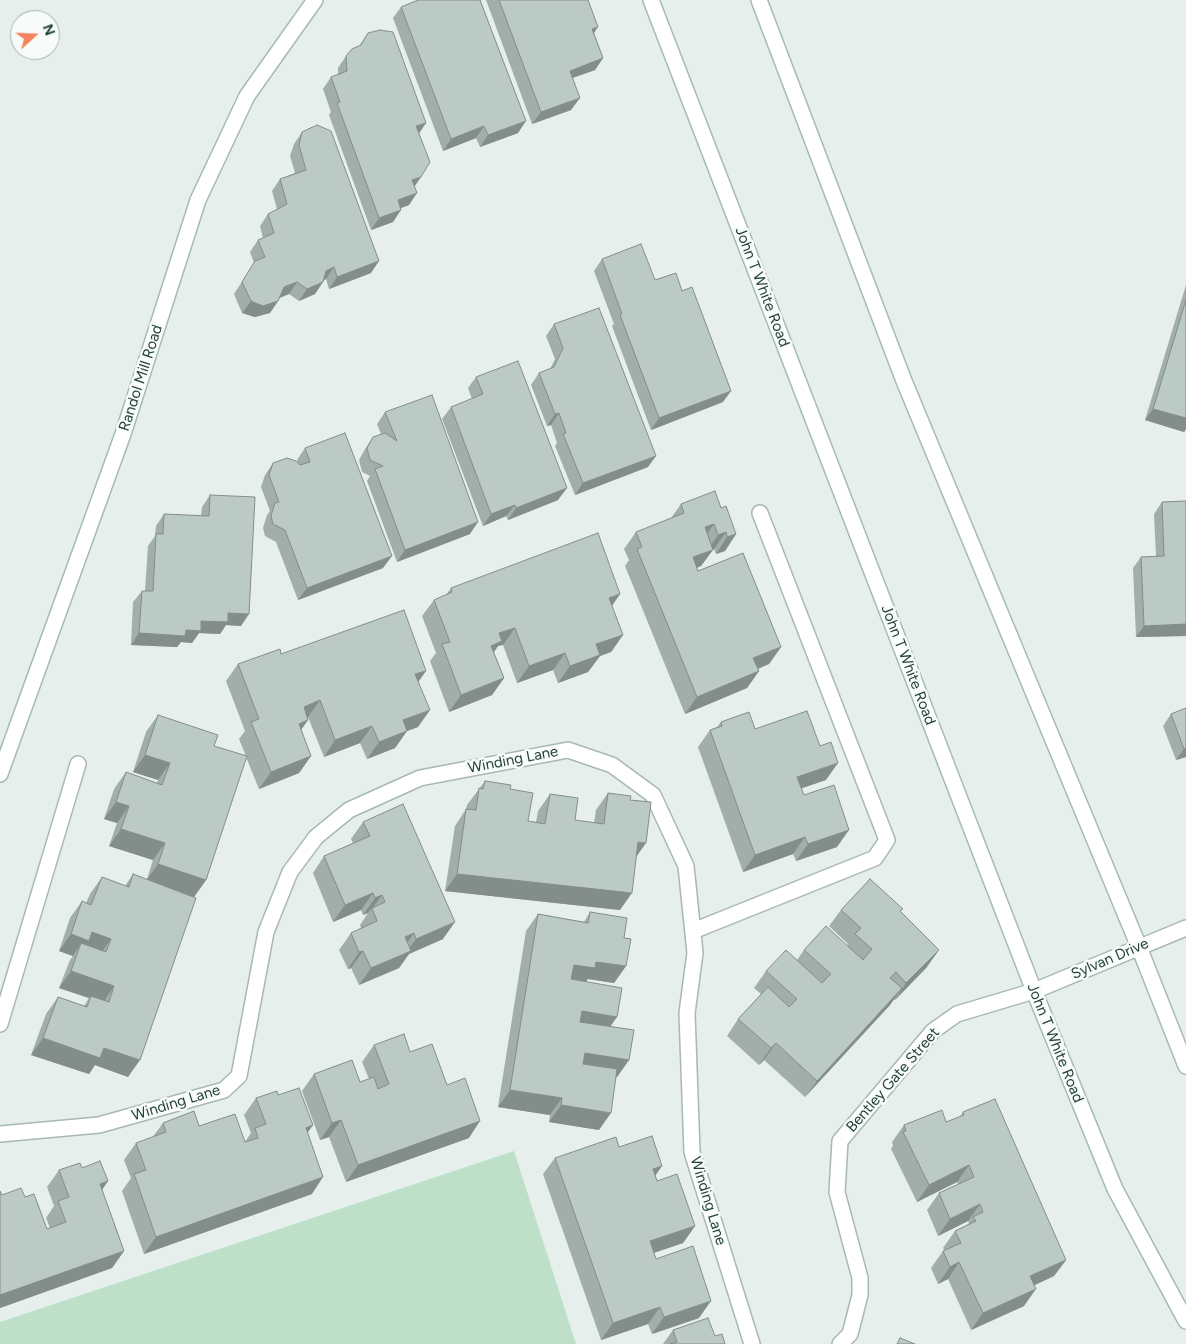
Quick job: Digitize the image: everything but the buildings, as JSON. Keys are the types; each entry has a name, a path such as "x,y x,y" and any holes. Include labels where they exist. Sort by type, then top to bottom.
{"street":[{"name":"Randol Mill Road","path":"0,774 123,434 198,200 247,96 315,0"},
{"name":"John T White Road","path":"651,0 1034,991 1115,1189 1186,1321"},
{"path":"759,0 904,381 1139,947 1186,1066"},
{"path":"693,931 875,858 886,840 760,513"},
{"name":"Winding Lane","path":"0,1134 99,1125 224,1090 239,1076 266,932 290,872 316,837 349,810 420,778 568,750 612,765 653,795 686,866 695,953 686,1014 692,1152 752,1344"},
{"path":"0,1024 78,764"},
{"name":"Sylvan Drive","path":"1034,991 1186,928"},
{"name":"Bentley Gate Street","path":"840,1344 850,1334 860,1295 860,1278 837,1192 840,1140 933,1031 957,1014 1034,991"}],"green space":[{"path":"514,1151 576,1344 0,1344 0,1322"}]}
